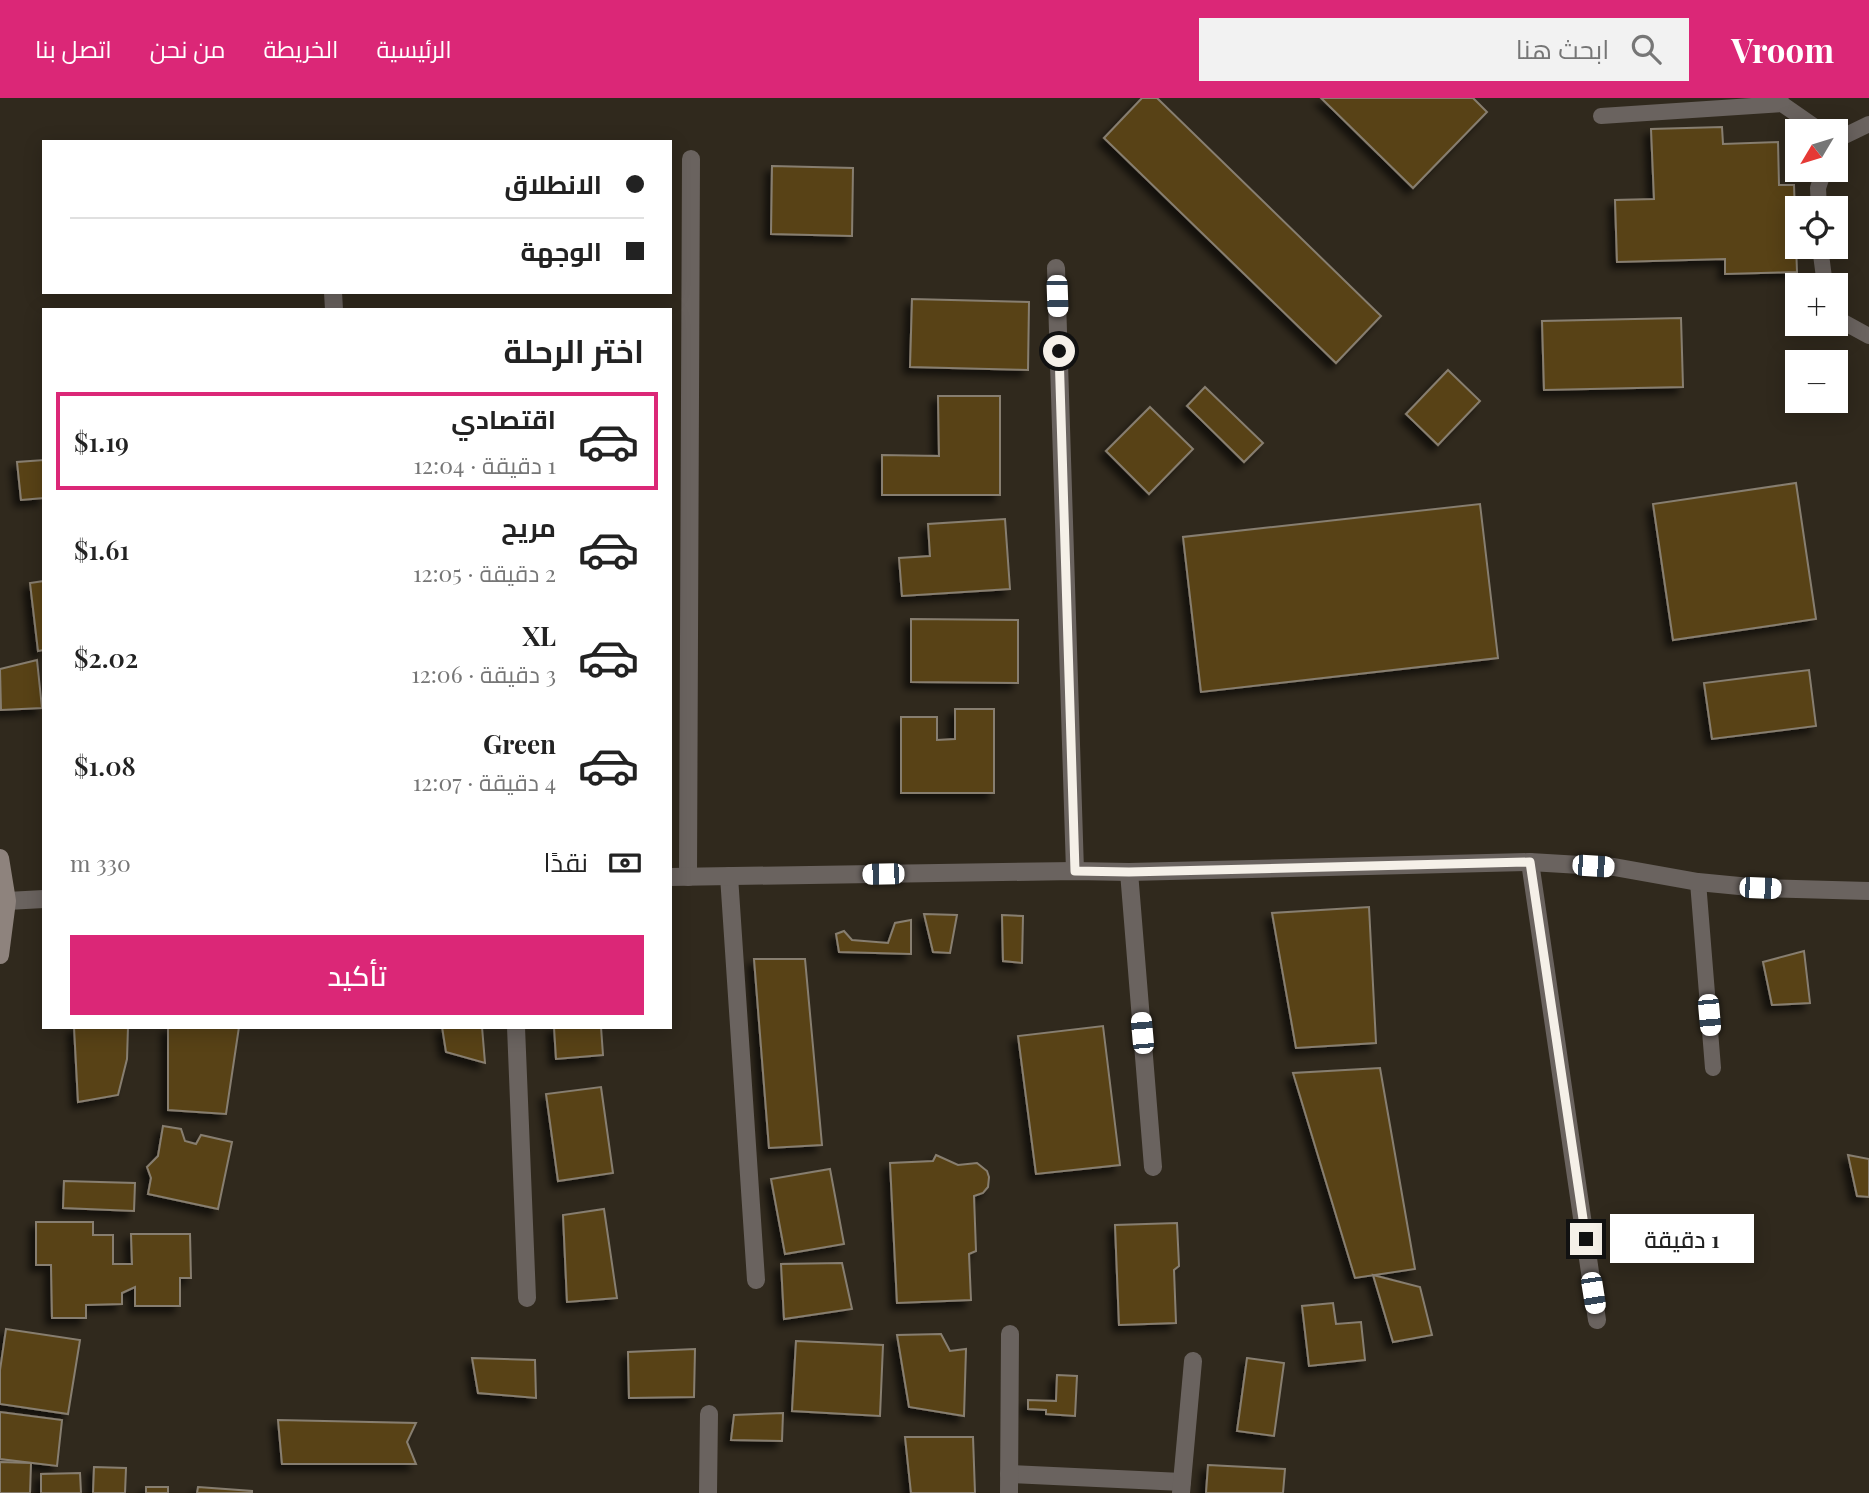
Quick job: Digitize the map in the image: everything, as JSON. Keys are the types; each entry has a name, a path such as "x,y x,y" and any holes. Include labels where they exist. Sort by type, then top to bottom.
{"main road":[{"path":"0,858 4,900 0,955"}],"street":[{"path":"691,159 679,877 1129,872 1530,862 1614,867 1760,888 1869,891"},
{"path":"1056,268 1075,871"},
{"path":"1530,862 1597,1320"},
{"path":"1129,872 1153,1167"},
{"path":"729,876 756,1280"},
{"path":"4,900 42,899"},
{"path":"516,1029 527,1298"},
{"path":"1009,1493 1010,1335"},
{"path":"1009,1474 1182,1488 1193,1361"},
{"path":"708,1493 709,1414"}],"lane":[{"path":"1601,116 1781,101 1805,119"},
{"path":"1848,134 1869,124"},
{"path":"1848,325 1869,337"},
{"path":"1698,881 1713,1068"}],"building":[{"path":"1142,98 1157,98 1381,316 1336,363 1104,138"},
{"path":"1321,98 1473,98 1487,112 1413,188"},
{"path":"1722,127 1723,144 1778,142 1779,185 1794,185 1794,196 1785,196 1785,259 1797,259 1797,272 1725,274 1725,259 1617,262 1615,200 1654,199 1651,129"},
{"path":"772,166 853,168 852,236 771,234"},
{"path":"912,299 1029,302 1028,370 910,367"},
{"path":"1681,318 1683,387 1544,390 1542,321"},
{"path":"1448,370 1480,401 1438,445 1406,414"},
{"path":"1205,387 1263,443 1244,462 1187,406"},
{"path":"938,396 1000,396 1000,495 882,495 882,455 939,456"},
{"path":"1150,407 1193,449 1149,494 1106,451"},
{"path":"42,460 42,498 21,500 17,462"},
{"path":"1796,483 1816,619 1673,640 1653,504"},
{"path":"1480,504 1498,658 1201,692 1183,537"},
{"path":"1005,519 1010,589 902,596 899,558 930,556 928,524"},
{"path":"42,581 42,650 38,651 30,583"},
{"path":"911,619 1018,620 1018,683 911,682"},
{"path":"37,660 42,708 1,710 0,669"},
{"path":"1809,670 1816,726 1712,739 1704,683"},
{"path":"955,709 994,709 994,793 901,793 901,717 937,717 937,740 955,739"},
{"path":"1369,907 1376,1043 1296,1048 1272,913"},
{"path":"924,914 957,915 950,953 933,952"},
{"path":"1002,915 1023,916 1022,963 1003,961"},
{"path":"911,920 911,954 839,952 836,934 844,931 852,940 888,943 895,923"},
{"path":"1804,951 1810,1003 1772,1005 1763,962"},
{"path":"754,959 805,959 822,1145 769,1148"},
{"path":"1103,1026 1120,1165 1036,1174 1018,1036"},
{"path":"74,1029 128,1029 127,1059 118,1095 78,1102"},
{"path":"168,1029 239,1029 226,1114 168,1110"},
{"path":"442,1029 482,1029 485,1063 446,1052"},
{"path":"554,1029 601,1029 603,1055 556,1059"},
{"path":"1380,1068 1415,1269 1355,1278 1293,1073"},
{"path":"601,1087 613,1173 558,1181 546,1094"},
{"path":"163,1126 181,1129 185,1141 196,1144 201,1135 232,1142 218,1209 148,1194 151,1178 147,1167 158,1156"},
{"path":"936,1155 958,1165 977,1163 987,1171 989,1177 988,1187 983,1193 974,1196 976,1251 969,1254 971,1300 897,1303 890,1163 933,1161"},
{"path":"1848,1155 1869,1159 1869,1197 1857,1196"},
{"path":"830,1169 844,1244 785,1254 771,1179"},
{"path":"64,1181 135,1183 134,1211 63,1208"},
{"path":"604,1209 617,1298 567,1302 563,1215"},
{"path":"36,1222 93,1222 93,1235 113,1235 113,1264 132,1264 131,1234 190,1234 191,1278 180,1278 180,1306 135,1306 135,1287 122,1293 122,1304 86,1305 86,1318 52,1318 51,1265 36,1265"},
{"path":"1177,1223 1179,1266 1174,1270 1176,1323 1119,1325 1115,1225"},
{"path":"842,1263 852,1309 784,1319 781,1264"},
{"path":"1373,1275 1420,1287 1432,1335 1393,1342"},
{"path":"1333,1303 1336,1324 1361,1322 1365,1360 1309,1366 1302,1306"},
{"path":"6,1329 80,1340 68,1414 0,1404 0,1370"},
{"path":"941,1334 950,1351 966,1349 964,1416 909,1407 897,1335"},
{"path":"796,1341 883,1345 880,1416 792,1411"},
{"path":"695,1349 694,1397 629,1398 628,1352"},
{"path":"472,1358 535,1360 536,1398 478,1393"},
{"path":"1247,1358 1284,1363 1274,1436 1237,1431"},
{"path":"1057,1375 1077,1376 1075,1416 1046,1414 1046,1410 1028,1409 1028,1400 1056,1401"},
{"path":"0,1412 62,1420 57,1466 0,1459"},
{"path":"783,1413 782,1441 731,1440 734,1415"},
{"path":"278,1420 416,1423 407,1442 416,1464 282,1464"},
{"path":"905,1437 973,1437 975,1493 911,1493"},
{"path":"0,1462 31,1463 30,1493 0,1493"},
{"path":"1208,1465 1285,1469 1283,1493 1206,1493"},
{"path":"94,1467 126,1468 125,1493 93,1493"},
{"path":"80,1473 81,1493 41,1493 41,1474"},
{"path":"146,1487 168,1487 168,1493 146,1493"},
{"path":"198,1487 252,1491 252,1493 197,1493"}],"route":[{"path":"1059,351 1075,871 1530,862 1586,1239"}]}
